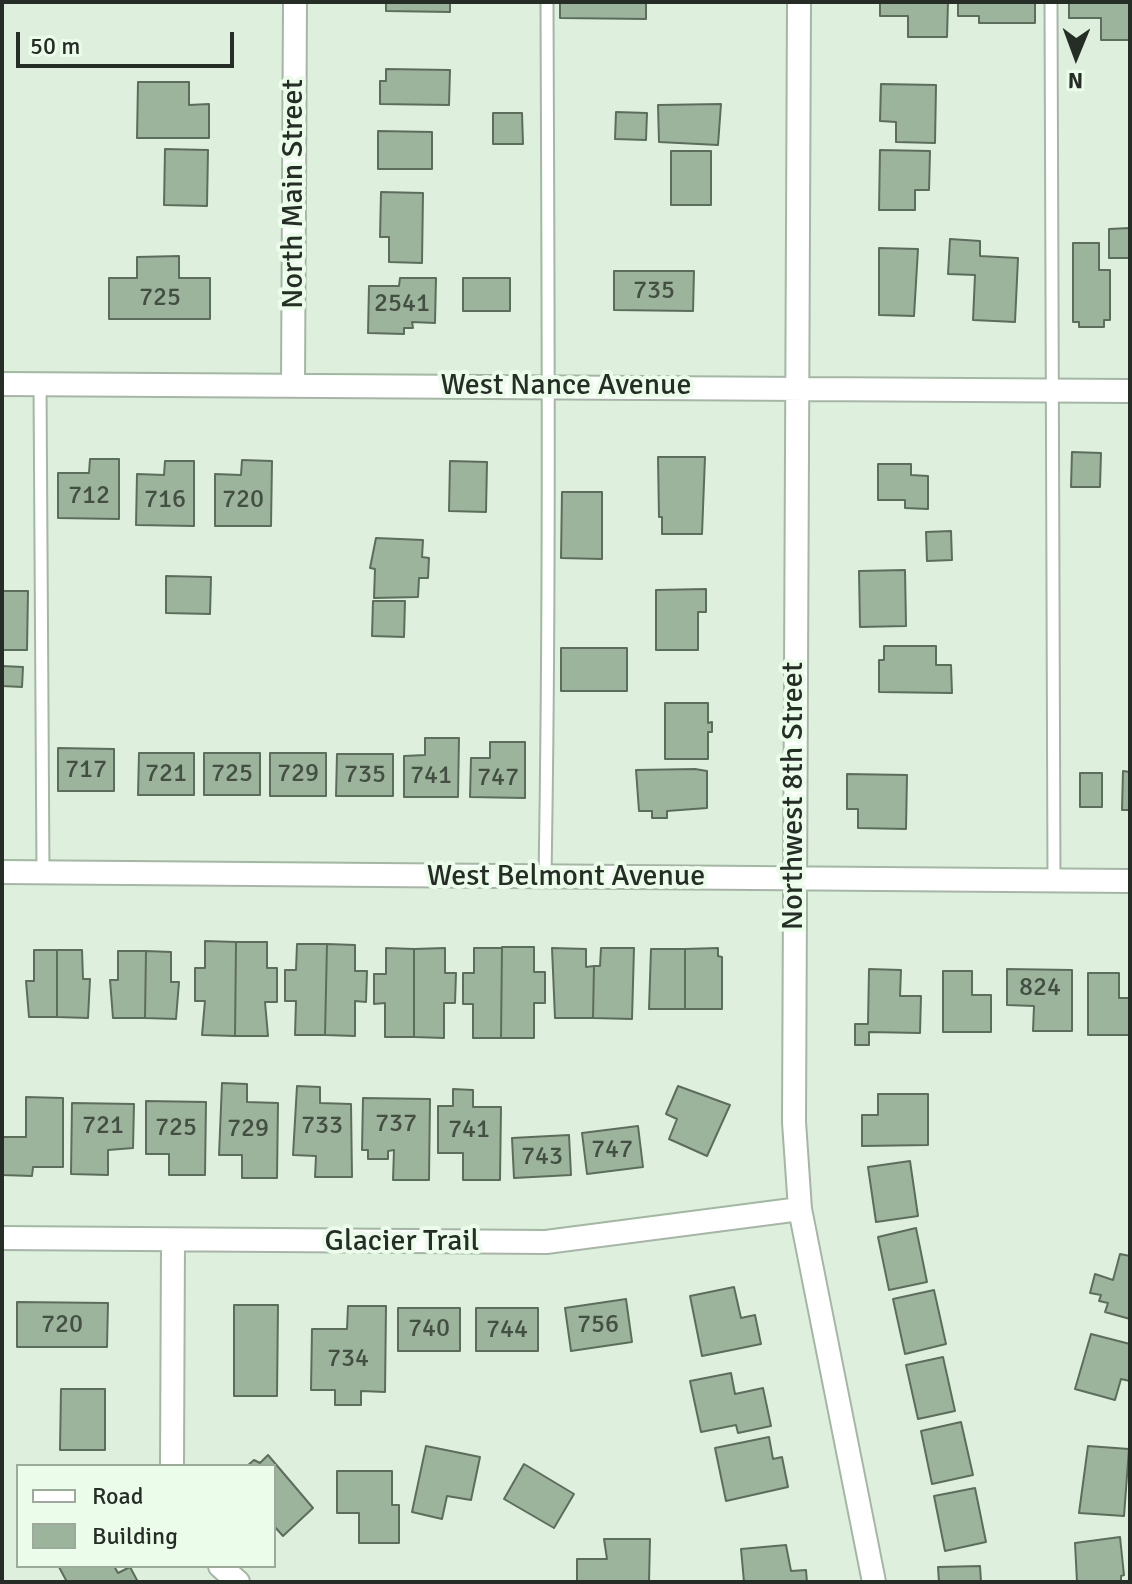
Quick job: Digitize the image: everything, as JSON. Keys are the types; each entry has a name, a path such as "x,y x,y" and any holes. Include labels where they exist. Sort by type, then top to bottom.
{"street":[{"name":"North Main Street","path":"293,385 295,2"},
{"name":"Northwest 8th Street","path":"799,2 794,1122 800,1209 874,1582"},
{"name":"West Nance Avenue","path":"2,384 1130,391"},
{"name":"West Belmont Avenue","path":"2,872 1130,881"},
{"name":"Glacier Trail","path":"2,1238 546,1242 800,1209"},
{"path":"172,1464 173,1240"},
{"path":"222,1568 238,1582"}],"lane":[{"path":"545,878 550,532 546,385 547,2"},
{"path":"1051,2 1054,880"},
{"path":"40,384 43,873"}],"building":[{"path":"386,2 450,2 450,12 386,11"},
{"path":"560,2 646,2 646,19 560,18"},
{"path":"880,2 948,2 947,37 908,37 908,16 880,16"},
{"path":"958,2 1035,2 1035,23 979,23 979,16 958,16"},
{"path":"1069,2 1130,2 1130,40 1101,40 1101,18 1069,18"},
{"path":"386,69 450,70 449,105 380,104 380,81 386,81"},
{"path":"138,82 189,82 189,105 209,104 209,138 137,138"},
{"path":"881,84 936,85 935,143 896,142 896,122 880,121"},
{"path":"721,104 718,145 659,142 658,105"},
{"path":"616,112 647,113 646,140 615,139"},
{"path":"493,113 522,113 523,144 493,144"},
{"path":"378,131 432,132 432,169 378,169"},
{"path":"165,149 208,150 207,206 164,205"},
{"path":"880,150 930,151 929,190 915,190 915,210 879,210"},
{"path":"671,151 711,151 711,205 671,205"},
{"path":"381,192 423,193 422,263 389,262 389,237 380,237"},
{"path":"1130,228 1130,258 1109,258 1109,229"},
{"path":"950,239 980,241 980,256 1018,258 1015,322 973,320 975,275 948,274"},
{"path":"1073,243 1099,243 1099,270 1110,270 1110,320 1104,320 1104,327 1079,327 1079,322 1073,322"},
{"path":"879,248 918,249 914,316 879,315"},
{"path":"179,256 179,278 210,278 210,319 109,319 109,278 137,278 137,257"},
{"path":"614,271 694,271 693,311 614,310"},
{"path":"400,278 436,278 435,323 412,322 413,328 404,328 404,334 368,333 369,286 399,286"},
{"path":"463,278 510,278 510,311 463,311"},
{"path":"1072,452 1101,453 1100,487 1071,487"},
{"path":"658,457 705,457 702,534 662,534"},
{"path":"90,459 119,459 119,519 58,518 58,473 89,473"},
{"path":"242,460 272,461 271,526 215,526 215,474 241,475"},
{"path":"165,461 194,461 194,526 136,525 137,474 164,475"},
{"path":"450,461 487,462 486,512 449,511"},
{"path":"878,464 911,464 911,475 928,476 928,509 905,508 905,500 878,500"},
{"path":"562,492 602,492 602,559 561,558"},
{"path":"951,531 952,560 927,561 926,532"},
{"path":"376,538 423,540 422,557 429,558 428,578 419,578 418,597 374,598 375,569 370,568"},
{"path":"905,570 906,626 860,627 859,571"},
{"path":"166,576 211,577 210,614 166,613"},
{"path":"706,589 706,612 698,612 698,650 656,650 656,590"},
{"path":"2,591 28,591 27,650 2,650"},
{"path":"373,601 405,601 404,637 372,636"},
{"path":"884,646 936,646 936,665 951,665 952,693 879,692 879,660 884,660"},
{"path":"561,648 627,648 627,691 561,691"},
{"path":"2,666 23,667 22,687 2,686"},
{"path":"665,703 708,703 708,723 712,722 712,732 708,732 708,759 665,759"},
{"path":"425,738 459,738 458,797 404,797 404,756 425,755"},
{"path":"490,742 525,742 525,798 470,797 471,758 490,758"},
{"path":"58,748 114,749 114,791 58,791"},
{"path":"139,753 194,753 194,795 138,795"},
{"path":"204,753 260,753 260,795 204,795"},
{"path":"270,753 326,753 326,796 270,796"},
{"path":"337,754 393,754 393,796 336,796"},
{"path":"636,770 707,771 707,808 667,811 667,818 652,818 652,811 639,811"},
{"path":"1123,771 1130,772 1130,810 1122,810"},
{"path":"1080,773 1102,773 1102,807 1080,807"},
{"path":"847,774 907,775 906,829 858,828 858,809 847,809"},
{"path":"205,941 236,942 235,1036 202,1035 205,1001 195,1001 195,968 205,968"},
{"path":"236,942 267,942 267,968 277,968 277,1002 265,1002 268,1036 235,1036"},
{"path":"297,944 327,944 325,1035 295,1035 296,1001 285,1001 285,970 296,970"},
{"path":"327,944 355,945 355,971 367,971 366,1002 355,1001 355,1036 325,1035"},
{"path":"502,947 534,947 534,972 545,972 545,1003 534,1003 534,1038 501,1038"},
{"path":"386,948 414,949 414,1037 385,1037 385,1003 374,1004 374,974 386,974"},
{"path":"445,948 445,973 456,973 455,1003 444,1003 444,1038 414,1037 414,949"},
{"path":"474,948 502,948 501,1038 473,1038 473,1004 463,1004 463,973 474,973"},
{"path":"552,948 586,949 586,967 594,966 593,1018 555,1018"},
{"path":"601,948 634,948 632,1019 593,1018 594,966 600,966"},
{"path":"718,948 718,956 722,957 722,1009 685,1009 685,949"},
{"path":"651,949 685,949 685,1009 649,1009"},
{"path":"34,950 57,950 57,1017 29,1017 26,981 34,981"},
{"path":"57,950 82,950 83,979 90,979 88,1018 57,1017"},
{"path":"118,951 146,951 145,1018 113,1018 110,980 118,980"},
{"path":"146,951 171,952 171,982 179,982 176,1019 145,1018"},
{"path":"869,969 901,970 900,996 921,996 920,1033 869,1032 869,1045 855,1045 855,1024 868,1024"},
{"path":"1007,969 1072,970 1072,1031 1033,1031 1034,1006 1007,1005"},
{"path":"943,971 972,971 972,995 991,995 991,1032 943,1032"},
{"path":"1088,973 1119,973 1119,998 1130,998 1130,1035 1088,1035"},
{"path":"222,1083 247,1084 247,1102 278,1103 277,1178 242,1178 242,1155 219,1155"},
{"path":"297,1086 320,1087 320,1103 351,1104 352,1177 315,1177 316,1156 293,1155"},
{"path":"678,1086 730,1105 707,1156 669,1139 677,1119 666,1114"},
{"path":"453,1089 473,1090 473,1107 501,1107 500,1180 463,1180 463,1153 438,1153 438,1106 453,1106"},
{"path":"878,1094 928,1094 928,1145 862,1146 862,1115 878,1115"},
{"path":"26,1097 63,1098 63,1167 33,1167 32,1176 2,1175 2,1137 26,1137"},
{"path":"363,1098 430,1099 429,1180 393,1180 394,1150 388,1151 388,1159 368,1159 368,1150 362,1150"},
{"path":"146,1101 206,1102 205,1175 169,1175 169,1154 146,1154"},
{"path":"72,1103 134,1104 133,1148 108,1150 108,1175 71,1174"},
{"path":"638,1126 643,1167 587,1174 582,1133"},
{"path":"569,1135 571,1175 514,1178 512,1138"},
{"path":"910,1161 918,1216 876,1222 868,1167"},
{"path":"916,1228 927,1282 889,1290 878,1237"},
{"path":"1120,1254 1130,1256 1130,1319 1105,1312 1108,1303 1099,1301 1101,1295 1090,1293 1095,1274 1113,1280"},
{"path":"734,1287 741,1318 755,1315 761,1344 702,1356 690,1296"},
{"path":"934,1290 946,1344 905,1354 893,1299"},
{"path":"626,1299 632,1342 571,1351 565,1308"},
{"path":"17,1302 108,1303 107,1347 17,1347"},
{"path":"234,1305 278,1305 277,1396 234,1396"},
{"path":"348,1306 386,1306 385,1392 361,1391 361,1405 335,1405 335,1390 311,1390 312,1329 347,1329"},
{"path":"398,1308 460,1308 460,1351 398,1351"},
{"path":"476,1308 538,1308 538,1351 476,1351"},
{"path":"1091,1334 1130,1344 1130,1381 1121,1379 1115,1400 1075,1389"},
{"path":"943,1357 955,1411 918,1419 906,1365"},
{"path":"731,1373 735,1394 763,1388 771,1426 738,1433 736,1425 701,1432 690,1381"},
{"path":"61,1389 105,1389 105,1450 60,1450"},
{"path":"961,1422 973,1475 932,1484 921,1431"},
{"path":"769,1437 773,1459 782,1457 788,1487 726,1501 715,1448"},
{"path":"426,1446 480,1457 471,1500 447,1496 442,1519 412,1512"},
{"path":"1088,1446 1129,1449 1124,1516 1079,1513"},
{"path":"268,1455 276,1464 249,1464 254,1460 260,1463"},
{"path":"276,1464 313,1508 283,1536 276,1528"},
{"path":"524,1464 574,1494 554,1528 504,1499"},
{"path":"337,1471 392,1471 392,1505 399,1505 399,1543 359,1543 359,1513 337,1513"},
{"path":"975,1488 986,1542 945,1551 934,1496"},
{"path":"1120,1537 1124,1575 1121,1582 1077,1582 1075,1543"},
{"path":"604,1539 650,1539 649,1582 577,1582 577,1559 607,1559"},
{"path":"786,1545 791,1571 806,1570 807,1582 744,1582 741,1549"},
{"path":"980,1566 981,1582 939,1582 938,1567"},
{"path":"60,1568 115,1568 118,1573 131,1568 138,1582 67,1582"}]}
